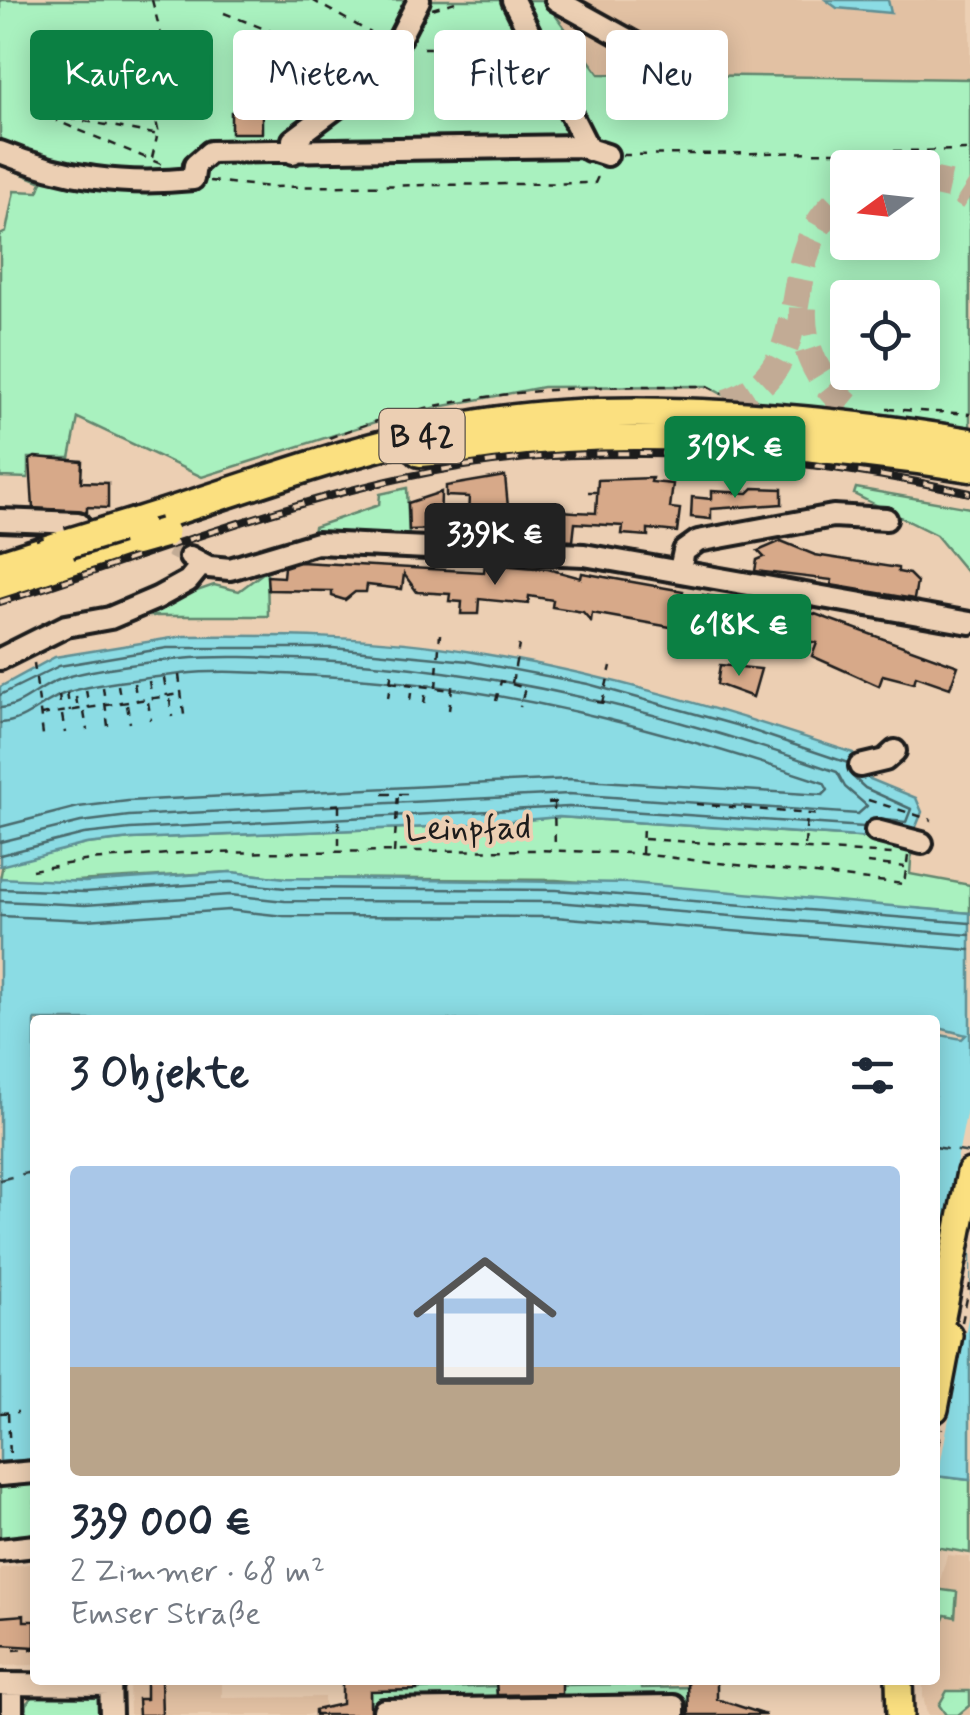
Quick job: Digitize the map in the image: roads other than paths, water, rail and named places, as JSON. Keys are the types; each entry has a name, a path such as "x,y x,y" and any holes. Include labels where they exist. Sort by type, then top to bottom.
{"highway":[{"path":"648,416 726,404"},
{"path":"857,412 900,433"},
{"name":"B 42","path":"0,586 439,432 527,418 774,420 970,443"},
{"name":"B 42","path":"0,565 73,533 146,532 420,452 500,433 621,426 828,436 970,453"},
{"path":"420,452 535,441 672,439 882,454 970,467"}],"main road":[{"path":"940,1327 970,1172"},
{"path":"940,1383 970,1230"},
{"path":"885,1685 886,1715"},
{"path":"898,1685 900,1715"}],"street":[{"path":"0,152 63,174 125,184 193,178 196,165 210,152 580,146 598,153 513,0"},
{"path":"556,0 609,30"},
{"path":"293,152 293,140 381,74 415,8"},
{"path":"680,570 684,550 698,541 833,516 886,519"},
{"path":"0,520 73,533"},
{"path":"0,658 66,626 110,618 157,598 188,582 196,561 230,569 317,544 584,555 970,622"},
{"path":"860,766 885,760 896,751"},
{"path":"876,831 911,852"},
{"path":"5,1470 30,1472"},
{"path":"0,1550 30,1547"},
{"path":"6,1685 12,1715"},
{"path":"110,1685 111,1715"},
{"path":"384,1715 384,1710 674,1706 674,1715"}],"water":[{"path":"826,0 888,0 891,13 837,8"},
{"path":"184,636 292,636 400,643 472,652 617,682 853,753 870,779 916,798 922,812 913,834 873,838 559,817 454,826 131,839 86,844 0,866 0,687 55,657"},
{"path":"231,872 285,878 631,883 970,913 970,1301 940,1295 940,1035 962,1039 966,1035 940,1028 940,1015 30,1015 30,1459 0,1462 0,878 85,882"},
{"path":"940,1303 970,1308 970,1480 940,1477"}],"tunnel":[{"path":"940,183 970,197"},
{"path":"726,403 758,386 777,364 788,337 808,246 830,211"},
{"path":"803,308 806,340 816,368 834,393 857,413"},
{"path":"144,534 190,557"}],"railway":[{"path":"0,602 354,489 476,464 547,456 618,453 759,459 830,467 970,493"}]}
